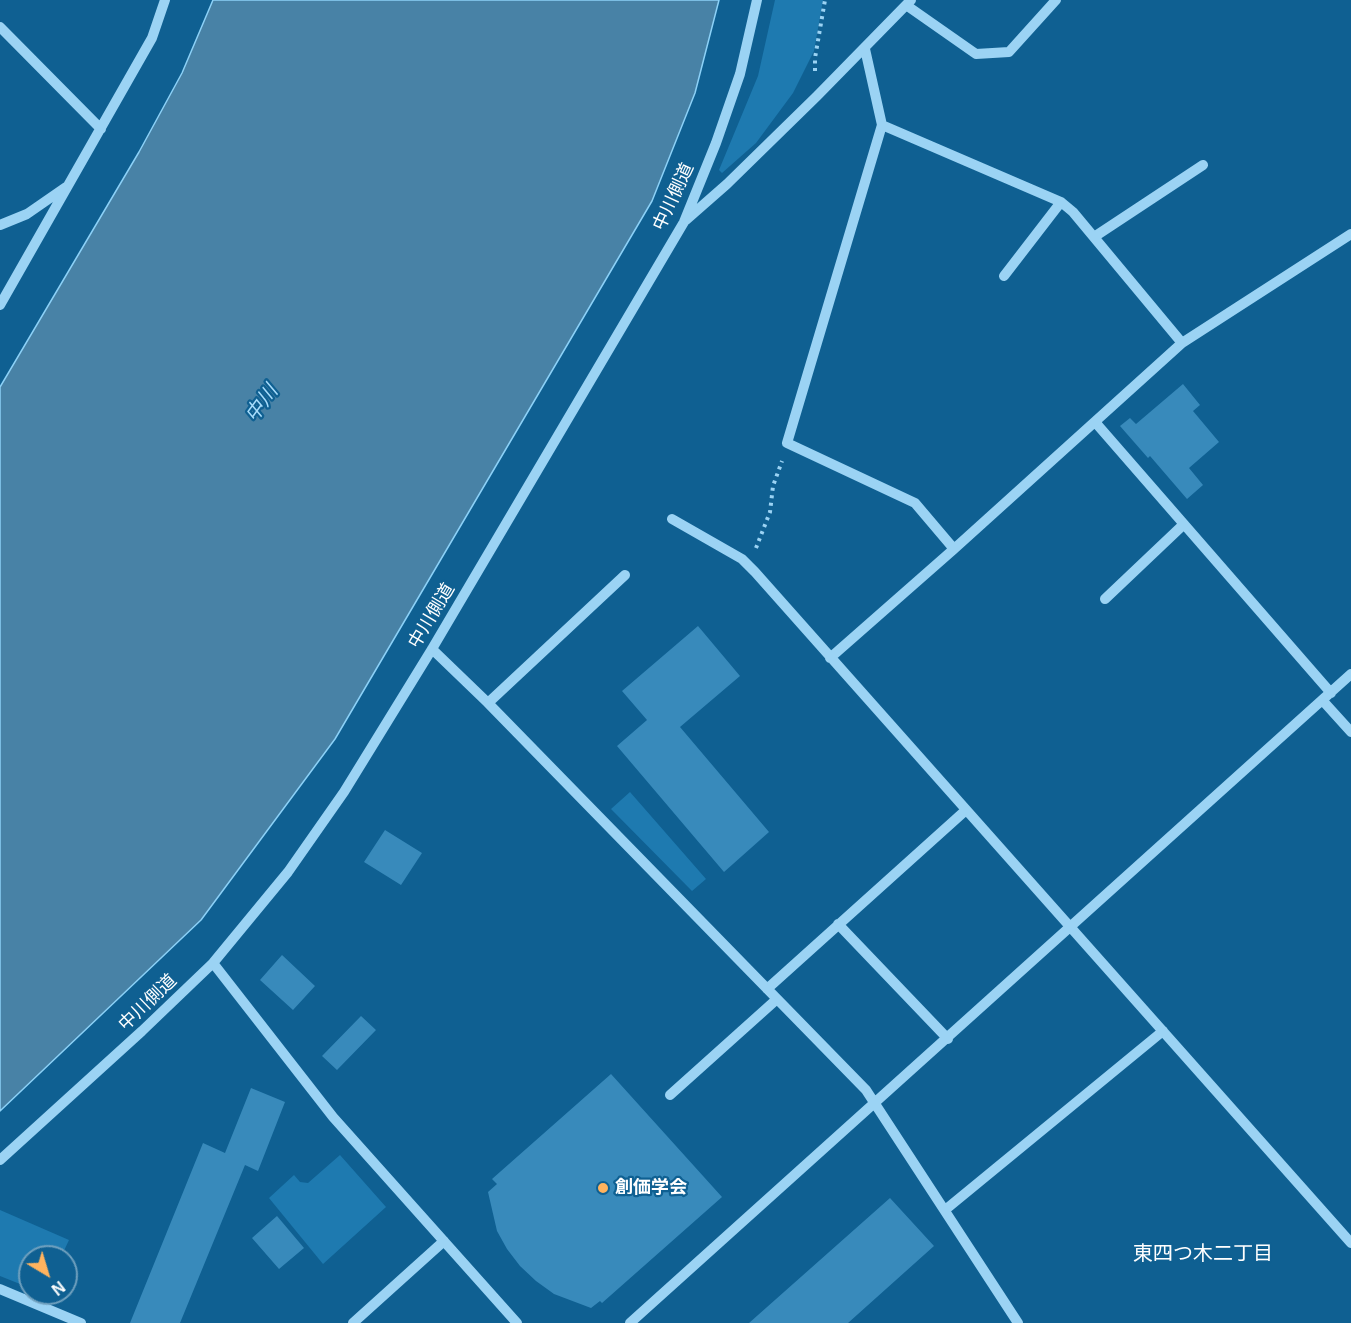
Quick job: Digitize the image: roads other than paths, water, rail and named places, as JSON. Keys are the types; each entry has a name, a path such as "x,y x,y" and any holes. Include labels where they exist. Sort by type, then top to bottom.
{"street":[{"path":"0,305 152,38 165,0"},
{"name":"中川側道","path":"0,1160 213,963 288,872 344,792 432,649 684,222 716,143 740,74 757,0"},
{"path":"684,222 727,184 865,49 908,2 976,54 1009,52 1056,0"},
{"path":"0,27 101,129"},
{"path":"865,49 882,125 787,443 915,503 954,549"},
{"path":"882,125 1061,202 1073,212 1182,343"},
{"path":"1094,237 1203,165"},
{"path":"0,225 27,214 69,185"},
{"path":"1004,276 1061,202"},
{"path":"830,658 1182,343 1351,234"},
{"path":"1095,422 1327,697 1351,732"},
{"path":"672,519 742,559 753,569 1351,1243"},
{"path":"1105,599 1183,525"},
{"path":"488,703 625,575"},
{"path":"432,649 488,703 866,1090 1018,1323"},
{"path":"630,1323 1351,674"},
{"path":"767,989 966,810"},
{"path":"838,924 948,1039"},
{"path":"213,963 333,1117 517,1323"},
{"path":"670,1095 777,999"},
{"path":"945,1210 1163,1031"},
{"path":"353,1323 444,1241"},
{"path":"0,1289 81,1323"}],"water":[{"name":"中川","path":"213,0 719,0 695,93 652,201 335,739 201,920 0,1111 0,387 139,152 182,73"}],"place":[{"name":"創価学会","path":"603,1188"}],"district":[{"name":"東四つ木二丁目","path":"1203,1254"}]}
